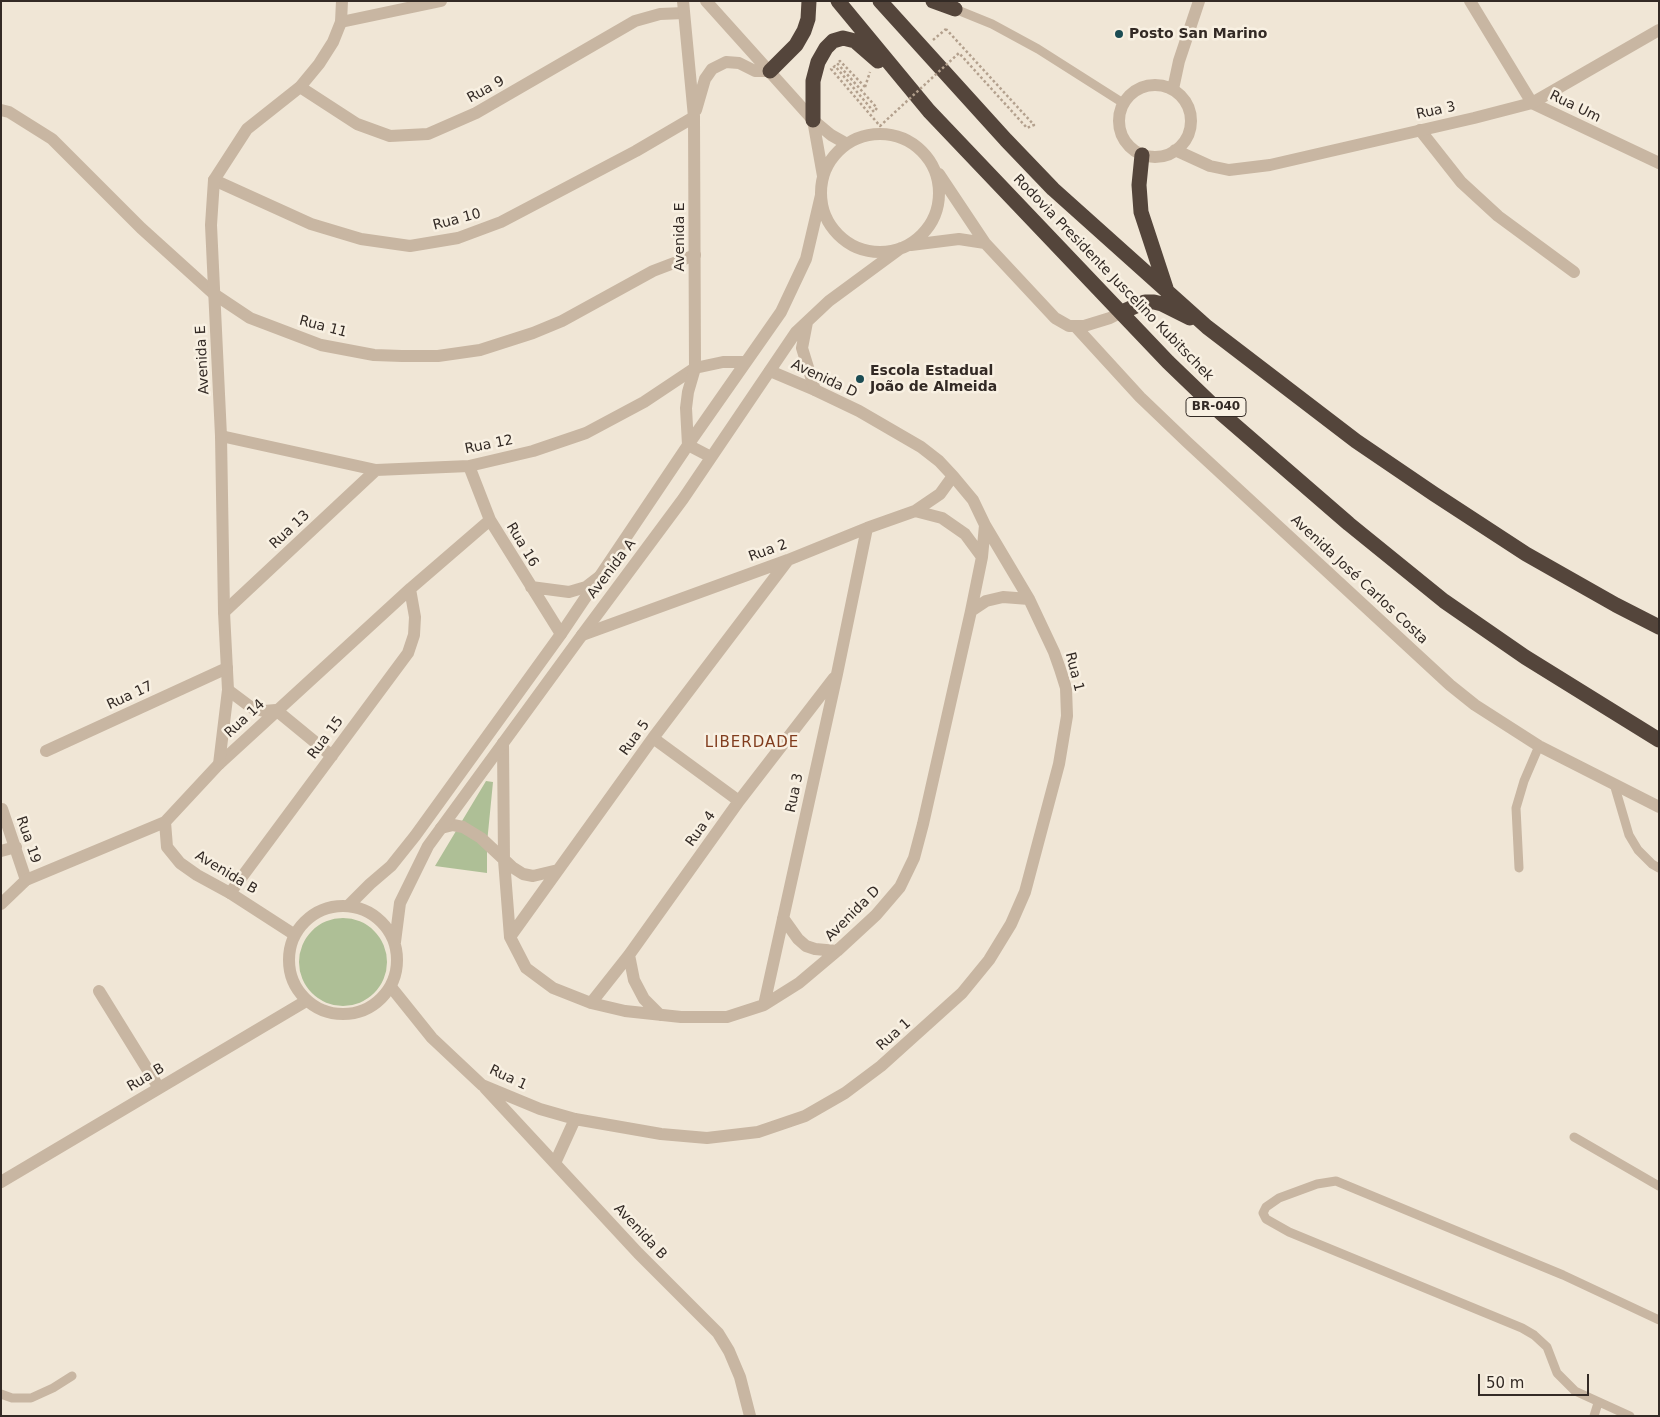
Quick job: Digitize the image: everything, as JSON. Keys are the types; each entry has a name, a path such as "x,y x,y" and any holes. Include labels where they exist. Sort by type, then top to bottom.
{"highway":[{"path":"770,71 796,45 800,38 808,19 809,1"},
{"name":"Rodovia Presidente Juscelino Kubitschek","path":"838,1 929,111 1168,362 1222,414 1399,566 1444,601 1570,686 1659,740"},
{"name":"Rodovia Presidente Juscelino Kubitschek","path":"880,1 1000,133 1053,188 1207,327 1356,441 1434,494 1526,554 1659,627"},
{"path":"933,1 952,5"},
{"path":"813,120 813,81 818,62 826,48 833,42 843,38 855,41 866,50 929,111"},
{"path":"1142,155 1139,185 1141,212 1166,289"},
{"path":"1122,312 1145,302 1154,302 1162,304 1207,327"}],"street":[{"name":"Avenida E","path":"219,764 228,690 224,612 221,436 211,225 214,180 247,129 300,87 319,64 333,42 341,22 342,1"},
{"path":"341,22 441,1"},
{"path":"706,1 813,120 831,135 847,144"},
{"path":"1168,87 1179,61 1199,1"},
{"name":"Rua Um","path":"1470,1 1532,103 1659,163"},
{"name":"Avenida E","path":"683,7 694,117 695,368 688,392 686,408 688,445"},
{"name":"Rua 9","path":"300,87 357,124 390,136 428,134 476,113 635,21 683,7"},
{"name":"Rua 3","path":"1179,146 1204,163 1228,170 1270,165 1532,103 1659,30"},
{"path":"694,117 705,79 712,69 726,62 739,63 756,71 770,71"},
{"path":"1151,85 1168,87 1182,97 1189,108 1191,119 1190,131 1179,146 1159,157 1142,155 1131,148 1123,139 1119,127 1119,115 1123,103 1130,94 1140,88 1151,85"},
{"name":"Rua 11","path":"1,110 9,112 52,139 141,228 214,294 250,318 321,345 374,355 438,356 480,350 533,333 595,304 653,271 695,255"},
{"name":"Rua 10","path":"214,180 311,224 361,239 410,246 458,238 501,222 636,152 694,117"},
{"path":"813,120 824,176"},
{"path":"1420,130 1461,182 1498,216 1574,272"},
{"path":"903,247 918,238 931,223 938,205 939,185 933,166 921,150 904,139 885,134 865,136 847,144 832,158 824,176 821,195 824,213 833,229 847,242 864,250 882,252 959,239 985,243"},
{"name":"Avenida José Carlos Costa","path":"933,166 985,243 1055,318 1063,324 1075,326 1140,397 1187,442 1450,685 1475,704 1539,746 1659,807"},
{"name":"Avenida A","path":"348,906 391,866 415,836 561,634 688,445 781,312 806,259 821,195"},
{"name":"Avenida A","path":"395,942 400,903 428,846 683,499 796,332 829,301 903,247"},
{"path":"1075,326 1084,326 1122,312"},
{"path":"807,322 802,348 815,390"},
{"name":"Rua 12","path":"221,436 376,470 469,466 532,451 586,433 644,402 695,368 724,362 745,362"},
{"name":"Avenida D","path":"503,743 504,860 510,937 526,968 553,988 591,1003 625,1011 681,1017 727,1017 764,1005 799,983 837,951 876,915 900,887 914,858 971,611 982,556 985,525 973,500 954,476 921,448 859,411 770,371"},
{"path":"688,445 711,457"},
{"name":"Rua 16","path":"469,466 490,520 561,634"},
{"name":"Rua 13","path":"224,612 376,470"},
{"name":"Rua 2","path":"582,635 788,560 915,511 940,494 954,476"},
{"path":"915,511 942,518 965,534 982,556"},
{"name":"Rua 14","path":"1,904 26,880 165,822 219,764 276,710 410,589 490,520"},
{"name":"Rua 1","path":"391,988 432,1038 482,1085 540,1109 575,1119 661,1134 707,1138 758,1132 805,1116 845,1093 881,1066 962,993 989,960 1011,924 1026,892 1059,764 1067,716 1066,688 1054,652 1029,600 985,525"},
{"name":"Rua 3","path":"764,1005 867,528"},
{"name":"Rua 5","path":"510,937 654,738 788,560"},
{"path":"531,587 569,592 586,587 600,576"},
{"name":"Rua 15","path":"230,893 408,653 414,635 415,617 410,589"},
{"path":"971,611 986,600 1003,597 1029,600"},
{"name":"Rua 17","path":"46,751 227,668"},
{"name":"Rua 4","path":"591,1003 629,955 739,801 837,674"},
{"path":"228,690 252,708 276,710 332,756"},
{"path":"654,738 739,801"},
{"name":"Rua 19","path":"2,809 26,880"},
{"name":"Avenida B","path":"165,822 167,847 180,863 295,935"},
{"path":"441,828 453,825 464,827 481,838 522,874 533,876 558,870"},
{"path":"1,851 16,847"},
{"path":"348,906 363,909 377,917 388,928 395,942 398,956 397,970 391,988 384,997 370,1008 354,1014 337,1015 320,1010 306,1001 295,988 289,971 288,954 295,935 302,924 316,913 331,907 348,906"},
{"path":"783,918 798,939 806,946 815,950 837,951"},
{"path":"629,955 634,980 644,999 660,1015"},
{"path":"99,991 159,1088"},
{"name":"Rua B","path":"1,1182 306,1001"},
{"name":"Avenida B","path":"482,1085 638,1253 718,1334 730,1351 740,1377 750,1416"},
{"path":"555,1163 575,1119"}],"lane":[{"path":"952,5 1038,49 1123,103"},
{"path":"1519,868 1516,808 1524,781 1539,746"},
{"path":"1614,784 1629,835 1638,850 1652,864 1659,868"},
{"path":"1574,1137 1659,1186"},
{"path":"1630,1416 1575,1391 1557,1373 1547,1347 1534,1335 1522,1328 1289,1232 1266,1219 1263,1213 1266,1207 1279,1198 1317,1184 1336,1181 1563,1275 1659,1320"},
{"path":"1,1394 12,1398 31,1398 53,1388 72,1376"},
{"path":"1594,1416 1598,1403"}],"path":[{"path":"865,87 840,61 837,63 877,108 874,112 836,66 831,69 880,126 959,54 1027,128 1034,124 946,29"}],"green space":[{"path":"486,781 493,782 487,843 487,873 435,866"},
{"path":"343,918 360,922 374,931 383,945 387,962 383,979 374,993 360,1002 343,1006 326,1002 312,993 303,979 299,962 303,945 312,931 326,922"}],"place":[{"name":"Posto San Marino","path":"1119,34"},
{"name":"Escola Estadual João de Almeida","path":"860,379"}],"district":[{"name":"LIBERDADE","path":"752,743"}]}
